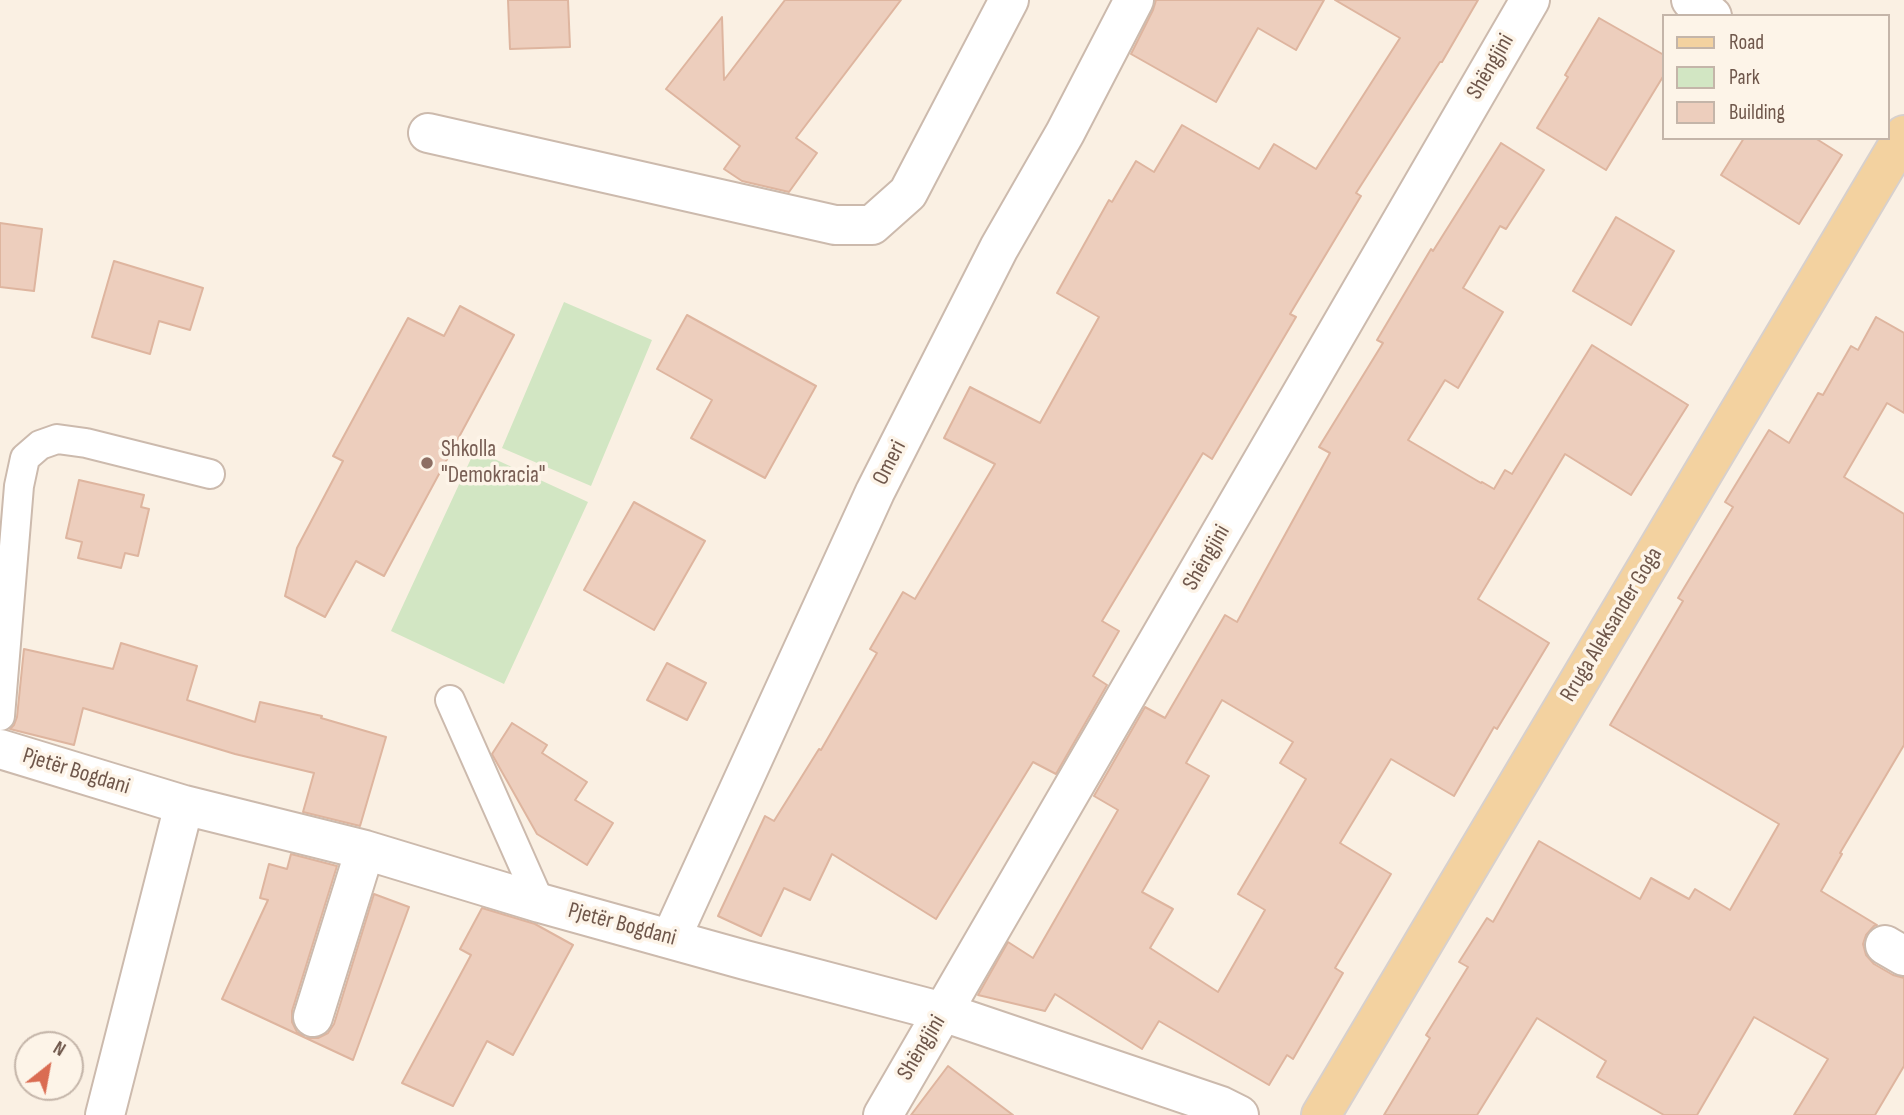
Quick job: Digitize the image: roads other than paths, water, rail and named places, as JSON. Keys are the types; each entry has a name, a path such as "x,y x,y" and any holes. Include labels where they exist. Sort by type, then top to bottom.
{"main road":[{"name":"Rruga Aleksander Goga","path":"1321,1115 1904,135"}],"street":[{"path":"428,133 835,226 872,225 908,193 1009,0"},
{"name":"Omeri","path":"671,938 875,492 999,248 1065,133 1134,0"},
{"name":"Shëngjini","path":"883,1115 1530,0"},
{"path":"1690,0 1709,14"},
{"name":"Pjetër Bogdani","path":"0,748 184,805 365,850 540,903 943,1012 1221,1105 1239,1115"},
{"path":"106,1115 184,805"},
{"path":"313,1017 365,850"}],"lane":[{"path":"0,716 19,486 25,458 40,444 57,439 86,443 211,474"},
{"path":"450,700 540,903"}],"place":[{"name":"Shkolla \"Demokracia\"","path":"427,463"}]}
